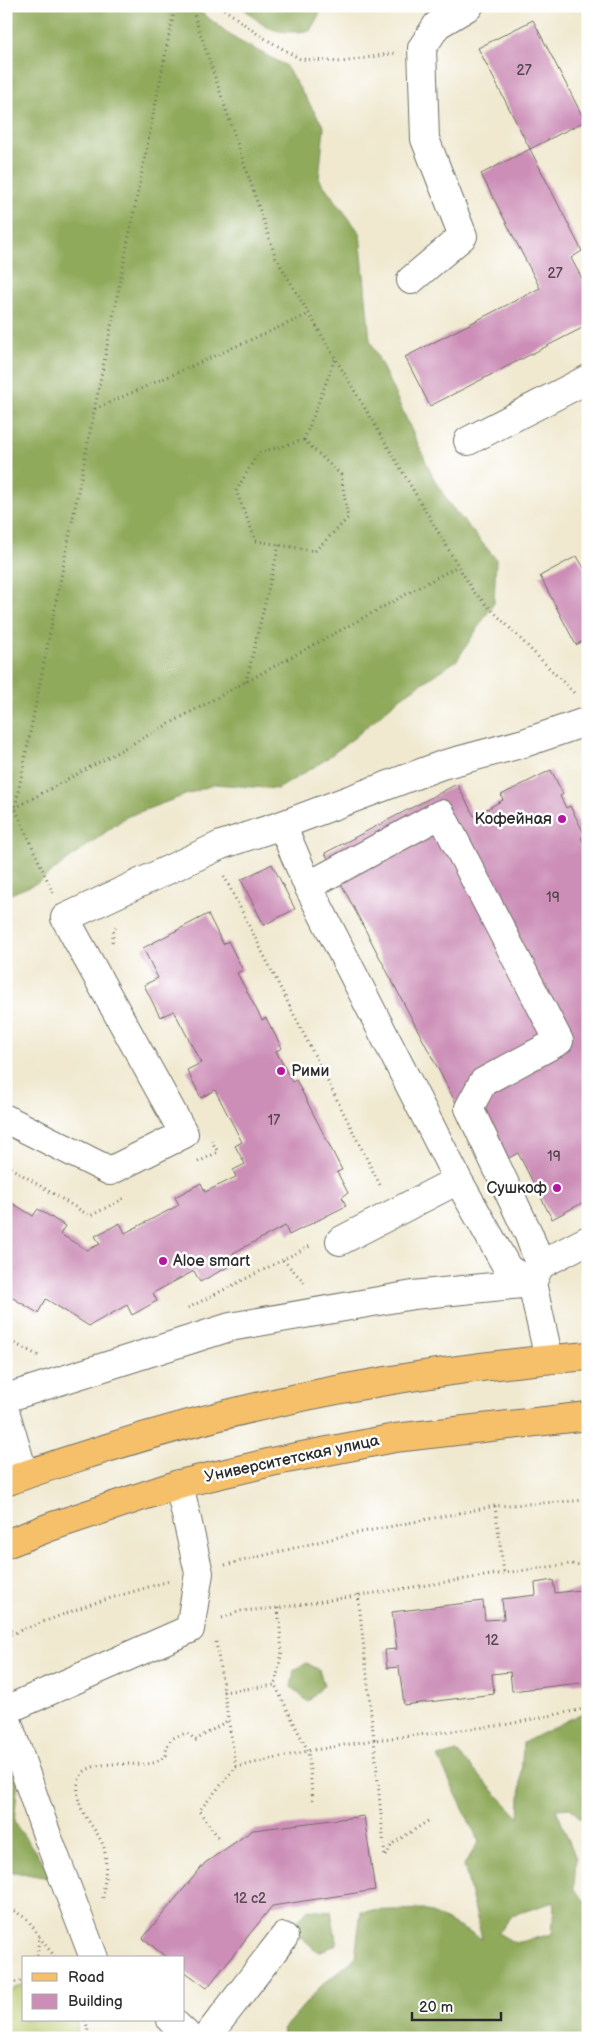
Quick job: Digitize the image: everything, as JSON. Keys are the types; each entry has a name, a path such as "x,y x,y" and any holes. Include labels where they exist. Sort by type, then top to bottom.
{"main road":[{"path":"15,1478 163,1430 305,1396 422,1375 588,1356"},
{"name":"Университетская улица","path":"6,1544 50,1527 180,1484 276,1461 395,1438 588,1416"}],"street":[{"path":"411,280 463,236 425,139 422,48 437,25 468,6"},
{"path":"468,440 588,379"},
{"path":"6,1119 110,1171 184,1134 65,918 221,845 282,825 442,764 524,742 584,711"},
{"path":"308,886 441,814 559,1041 483,1082 469,1108 529,1235 549,1359"},
{"path":"282,825 308,886 458,1180 508,1269 536,1274"},
{"path":"329,1242 458,1180"},
{"path":"6,1398 230,1327 536,1274 588,1240"},
{"path":"6,1414 15,1478"},
{"path":"6,1710 202,1625 198,1572 180,1484"},
{"path":"6,1717 48,1838 93,1956"},
{"path":"206,2038 284,1937"},
{"path":"173,2022 190,2038"}],"path":[{"path":"65,918 15,808 175,6"},
{"path":"191,6 276,258 473,591 584,711"},
{"path":"220,6 259,35 300,59 342,62 422,48"},
{"path":"94,409 309,314"},
{"path":"304,440 335,358"},
{"path":"304,440 341,474 348,518 315,552 256,541 236,491 258,453 304,440"},
{"path":"246,682 279,545"},
{"path":"15,808 458,566"},
{"path":"223,872 381,1189 382,1195"},
{"path":"115,949 111,941 112,935 121,922"},
{"path":"209,1134 218,1152"},
{"path":"181,1312 329,1242"},
{"path":"6,1339 41,1358"},
{"path":"6,1636 91,1604 198,1572 347,1535 495,1506 588,1500"},
{"path":"495,1506 504,1572"},
{"path":"236,1767 230,1718 202,1625 240,1611 278,1608 504,1572 570,1564 588,1565"},
{"path":"358,1594 385,1857 392,1844 428,1821"},
{"path":"278,1608 282,1651 275,1685 308,1751 313,1802"},
{"path":"6,1629 16,1633"},
{"path":"223,1692 275,1685"},
{"path":"218,1837 199,1811 236,1767 308,1751 374,1740 504,1725 588,1708"},
{"path":"103,1900 104,1850 100,1838 84,1816 79,1798 77,1784 84,1773 94,1766 106,1764 140,1765 155,1763 166,1755 166,1748 170,1739 187,1733 196,1740 230,1718"},
{"path":"6,1905 28,1920 54,1956"},
{"path":"37,1956 39,1936"},
{"path":"6,1987 22,1981"},
{"path":"86,2022 88,2029 86,2038"}],"green space":[{"path":"6,6 196,6 198,10 237,40 285,65 324,127 319,179 360,233 370,340 434,479 450,505 496,559 494,603 457,660 401,697 355,737 322,762 278,789 215,784 126,817 37,883 6,896"},
{"path":"241,6 321,6 322,9 310,31 287,32 265,26"},
{"path":"307,1663 319,1670 324,1685 308,1702 291,1687 294,1670"},
{"path":"588,1710 588,1825 570,1808 556,1809 576,1858 574,1889 588,1905 588,2038 282,2038 283,2029 320,1987 355,1958 361,1911 424,1909 482,1939 464,1865 479,1842 438,1757 457,1752 519,1818 523,1743","holes":["554,1902 552,1934 515,1943 498,1933 513,1915"]},
{"path":"6,1761 18,1781 14,1822 55,1879 8,1871 6,1874"},
{"path":"308,1909 331,1911 337,1945 318,1952 291,1928"},
{"path":"22,1985 22,2022 77,2022 78,2038 6,2038 6,1992"}],"building":[{"path":"533,20 585,121 530,149 478,48"},
{"path":"530,149 582,251 571,258 588,290 588,325 430,406 405,357 540,288 481,174"},
{"path":"577,556 588,575 588,638 576,645 540,576"},
{"path":"551,770 563,794 560,796 566,808 570,806 585,835 581,838 588,850 588,1200 552,1219 518,1153 490,1168 325,853 457,784 474,816 503,800 501,795"},
{"path":"272,864 295,909 264,925 241,880"},
{"path":"208,914 223,944 228,941 243,970 237,973 262,1020 266,1018 282,1048 276,1051 292,1082 296,1080 342,1170 337,1172 348,1193 342,1197 346,1206 289,1235 285,1226 233,1253 237,1262 200,1282 194,1271 153,1293 157,1301 132,1315 127,1305 89,1326 46,1299 38,1313 6,1294 6,1199 33,1216 38,1209 65,1226 60,1234 87,1250 100,1244 95,1236 120,1223 125,1233 179,1205 175,1197 201,1183 205,1192 236,1177 233,1170 245,1164 235,1146 242,1142 215,1090 201,1098 187,1070 201,1063 174,1011 160,1017 144,985 158,978 143,948"},
{"path":"553,1580 555,1593 588,1589 588,1682 512,1691 510,1672 492,1674 494,1694 404,1705 399,1667 387,1668 385,1650 397,1649 392,1612 483,1601 485,1620 504,1619 502,1599 536,1595 535,1583"},
{"path":"364,1816 375,1890 272,1906 207,1988 185,1972 185,1956 165,1956 143,1938 205,1863 253,1830"}],"place":[{"name":"Кофейная","path":"562,819"},
{"name":"Рими","path":"281,1071"},
{"name":"Сушкоф","path":"557,1188"},
{"name":"Aloe smart","path":"163,1261"}]}
